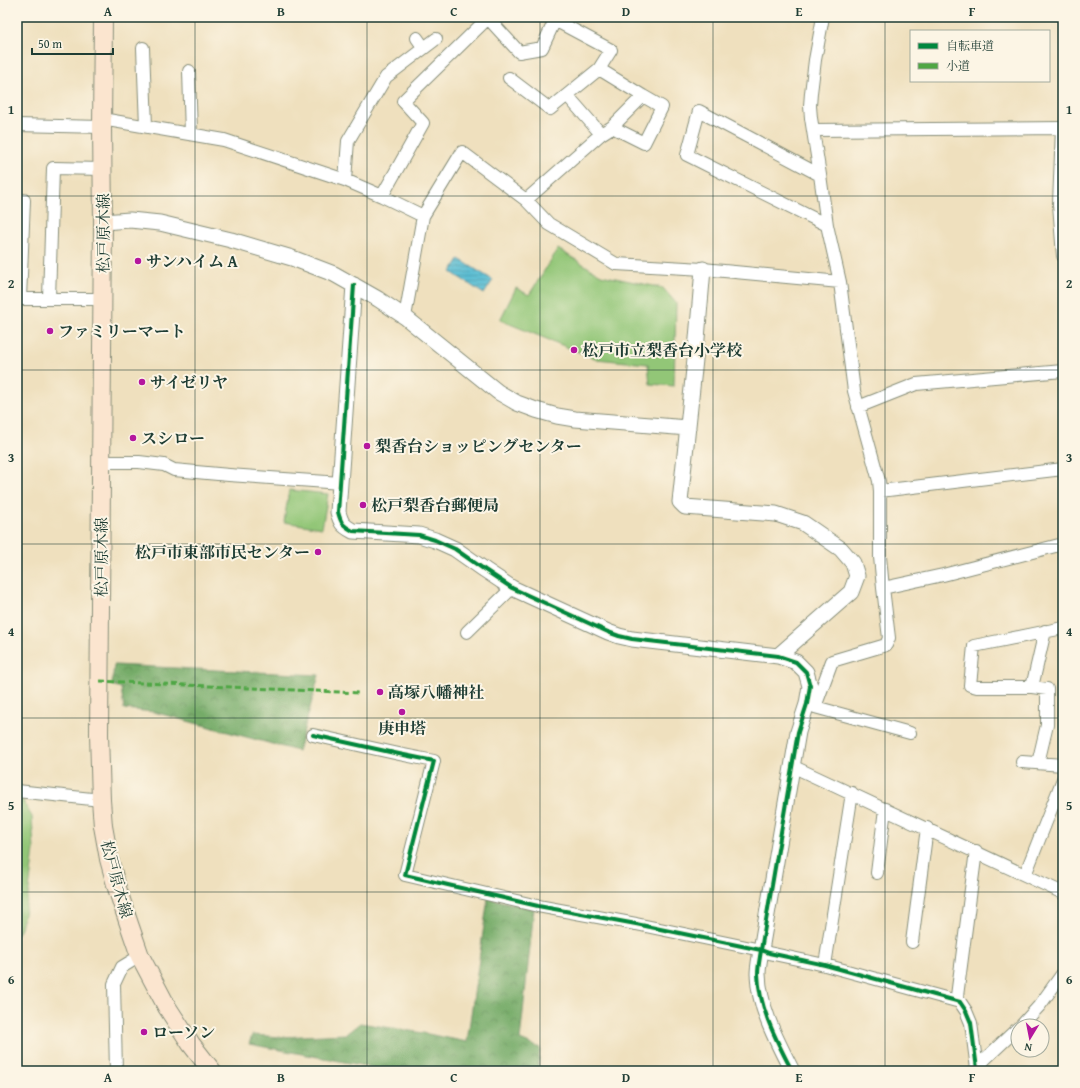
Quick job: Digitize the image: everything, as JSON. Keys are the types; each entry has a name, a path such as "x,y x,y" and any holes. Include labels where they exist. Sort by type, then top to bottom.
{"main road":[{"name":"松戸原木線","path":"103,17 102,462 99,711 103,826 116,888 140,956 167,1007 191,1044 212,1071"}],"street":[{"path":"382,196 423,123 403,100 488,17 519,52 542,48 552,19 611,50 599,69 550,109 509,78"},
{"path":"792,1071 769,1023 762,1003 758,972 798,732 832,661 886,645 889,638 880,557 879,481 854,392 840,282 827,225 810,106 815,60 823,17"},
{"path":"345,180 348,141 386,77 420,43 436,39"},
{"path":"143,48 146,126"},
{"path":"599,69 662,107 644,143 612,127"},
{"path":"189,71 191,134"},
{"path":"567,95 601,134"},
{"path":"526,200 601,134 612,127 643,96"},
{"path":"820,175 699,111 687,155 827,225"},
{"path":"17,125 102,123 146,126 224,140 345,180 423,216"},
{"path":"813,130 1062,128 1059,204 1063,256"},
{"path":"405,317 423,216 462,152 526,200 549,224 616,264 703,269 840,282"},
{"path":"49,299 53,168 103,170"},
{"path":"24,200 18,299 102,299"},
{"path":"103,222 130,220 160,223 232,240 292,258 334,274 378,299 405,317 498,392 536,410 575,419 688,428"},
{"path":"703,269 680,502 685,507 776,514 803,523 841,549 853,563 857,576 851,592 778,656"},
{"path":"354,285 338,512 341,522 346,528 352,531 419,535 435,540 455,549 512,588 619,636 632,639 778,656 796,662 806,672 810,686 811,705"},
{"path":"858,407 916,384 1063,371"},
{"path":"102,462 140,462 164,465 174,470 341,483"},
{"path":"880,491 1063,469"},
{"path":"883,588 943,575 1063,544"},
{"path":"467,632 512,588"},
{"path":"1038,763 1047,725 1048,690 1032,687 977,687 970,685 974,646 1063,628"},
{"path":"1032,687 1045,631"},
{"path":"811,705 910,733"},
{"path":"313,735 399,754 434,760 405,875 538,906 636,924 761,950 826,965 960,1002"},
{"path":"1022,762 1063,765"},
{"path":"792,766 1063,893"},
{"path":"1025,875 1063,779"},
{"path":"17,791 101,800"},
{"path":"826,965 852,793"},
{"path":"877,873 885,809"},
{"path":"912,942 926,828"},
{"path":"976,852 957,996 971,1023 977,1070"},
{"path":"116,1071 114,984 122,967 140,956"},
{"path":"1028,1018 1040,1005 1063,973"},
{"path":"977,1070 984,1060 1010,1036"}],"green space":[{"path":"558,249 601,275 663,288 676,303 674,386 650,384 648,364 596,359 500,320 516,288 529,295"},
{"path":"289,490 328,494 322,528 284,522"},
{"path":"114,665 319,675 298,751 154,712 124,709 121,688 112,685"},
{"path":"17,799 22,799 32,817 34,850 29,891 21,928 17,934"},
{"path":"488,898 534,909 520,1040 540,1048 538,1071 378,1071 376,1068 249,1044 252,1035 281,1037 346,1034 360,1023 467,1042"}],"water":[{"path":"459,259 493,280 484,294 451,272"}],"marked path":[{"path":"100,681 360,693"}],"cycle path":[{"path":"354,285 338,512 344,525 353,531 419,535 435,540 455,549 512,588 619,636 632,639 778,656 796,662 806,672 810,686 807,704 798,732 758,971 759,987 765,1012 792,1071"},
{"path":"313,735 434,761 405,875 538,906 636,924 761,950 825,965 960,1002 971,1023 977,1069"}],"place":[{"name":"サンハイム A","path":"138,261"},
{"name":"ファミリーマート","path":"50,331"},
{"name":"松戸市立梨香台小学校","path":"574,350"},
{"name":"サイゼリヤ","path":"142,382"},
{"name":"スシロー","path":"133,438"},
{"name":"梨香台ショッピングセンター","path":"367,446"},
{"name":"松戸梨香台郵便局","path":"363,505"},
{"name":"松戸市東部市民センター","path":"318,552"},
{"name":"高塚八幡神社","path":"380,692"},
{"name":"庚申塔","path":"402,712"},
{"name":"ローソン","path":"144,1032"}]}
